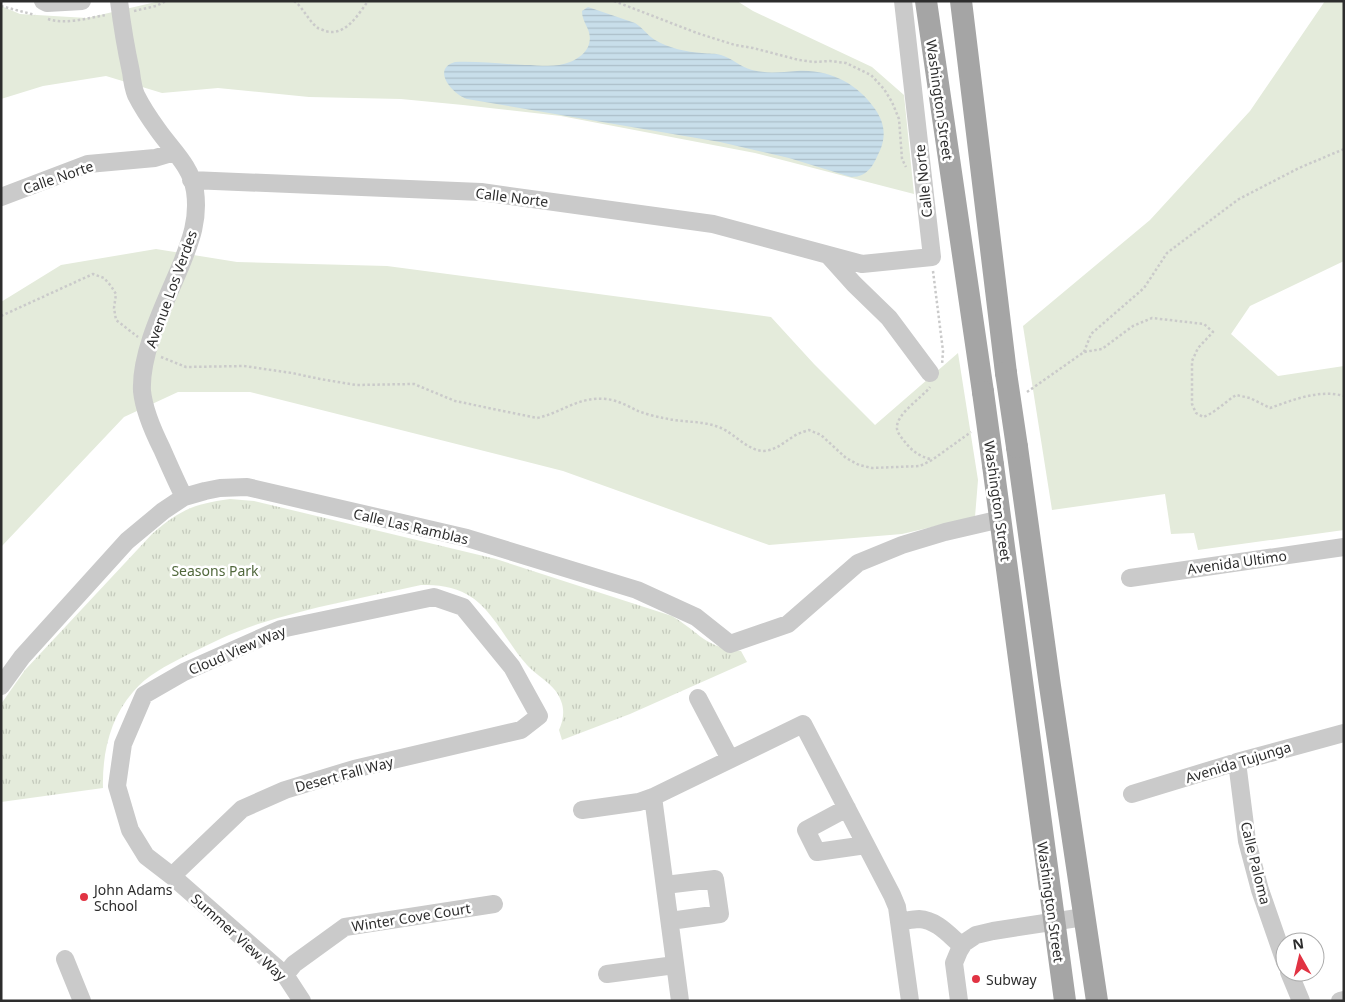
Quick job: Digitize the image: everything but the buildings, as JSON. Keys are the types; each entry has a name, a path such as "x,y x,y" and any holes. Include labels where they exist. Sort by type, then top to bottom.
{"main road":[{"name":"Washington Street","path":"926,1 1001,519 1065,1001"},
{"name":"Washington Street","path":"961,1 1006,373 1096,1001"}],"street":[{"path":"43,1 47,3 82,1"},
{"name":"Avenue Los Verdes","path":"119,1 127,56 135,93 157,129 189,172 195,190 195,223 188,246 154,331 143,375 142,390 152,428 184,497"},
{"name":"Calle Norte","path":"191,180 481,192 713,224 862,264 932,257 903,1"},
{"name":"Calle Norte","path":"1,197 88,164 155,158 175,152"},
{"path":"828,255 889,318 930,372"},
{"name":"Calle Las Ramblas","path":"1,686 22,657 127,541 163,511 184,497 220,488 247,487 467,538 637,590 696,617 730,644 788,624 858,563 902,545 945,532 1001,519"},
{"name":"Avenida Ultimo","path":"1130,578 1344,547"},
{"name":"Cloud View Way","path":"172,876 146,856 130,830 118,786 123,744 144,695 184,672 281,629 434,597 463,607 512,667 540,716"},
{"path":"698,698 730,759"},
{"name":"Desert Fall Way","path":"172,876 242,810 285,790 354,769 521,730 540,716"},
{"path":"582,810 639,802 653,797 803,724 897,907 910,1001"},
{"name":"Avenida Tujunga","path":"1132,794 1237,762 1344,733"},
{"name":"Calle Paloma","path":"1237,762 1247,841 1260,890 1275,933"},
{"path":"653,797 680,1001"},
{"path":"847,808 806,830 817,852 866,845"},
{"name":"Summer View Way","path":"172,876 285,975 302,1001"},
{"path":"665,885 715,879 720,914 670,921"},
{"name":"Winter Cove Court","path":"285,975 294,964 345,927 494,904"},
{"path":"959,1001 954,963 958,951 964,943 976,935 993,931 1084,917"},
{"path":"900,922 918,919 929,920 962,946"},
{"path":"65,959 82,1001"},
{"path":"607,974 675,965"},
{"path":"1293,982 1301,1001"},
{"path":"1340,1001 1344,1000"}],"path":[{"path":"294,1 318,28 331,32 346,28 355,20 368,1"},
{"path":"614,1 697,33 735,45 799,60 846,63 863,71 871,76 892,102 899,119 902,159 905,166 911,170 922,171"},
{"path":"1084,352 1091,334 1144,288 1168,253 1239,199 1299,168 1344,150"},
{"path":"1,316 93,274 104,278 116,294 114,308 116,320 158,356 186,367 244,366 292,372 356,385 414,384 455,402 537,418 546,416 570,404 588,399 607,399 665,419 696,421 720,427 733,434 748,446 762,451 773,449 798,434 809,430 821,435 846,458 859,465 872,468 920,466 932,460 972,431"},
{"path":"1020,397 1084,352 1102,349 1133,326 1152,318 1204,324 1213,332 1198,348 1192,361 1192,404 1196,412 1203,417 1236,396 1250,398 1270,408 1295,399 1318,394 1344,396"}],"green space":[{"path":"160,1 737,1 753,11 872,67 904,95 914,194 755,153 561,116 463,105 401,99 309,97 218,88 162,93 106,76 43,86 1,99 1,6 20,14 87,18"},
{"path":"1325,1 1344,1 1344,261 1250,306 1231,334 1278,376 1344,366 1344,530 1198,550 1194,533 1171,534 1165,494 1052,510 1023,326 1150,220 1250,111"},
{"path":"156,249 237,262 387,266 771,317 814,364 875,425 958,353 978,480 975,517 902,534 769,545 563,471 250,392 178,392 124,417 1,547 1,302 61,265"},
{"name":"Seasons Park","path":"230,499 254,501 496,559 672,616 710,643 719,647 741,651 747,662 630,714 562,740 559,730 563,708 559,695 520,657 485,609 477,601 457,590 421,585 298,612 258,624 185,656 164,667 138,686 118,713 106,750 103,788 1,802 1,704 25,670 152,534 188,509 206,503"}],"water":[{"path":"588,7 635,23 655,40 678,49 721,55 748,69 758,71 820,72 851,85 868,100 880,119 883,128 883,138 876,159 867,172 851,177 789,158 720,142 467,99 455,92 446,81 445,70 448,65 455,62 548,66 573,61 584,52 589,44 589,31 582,16 582,11"}],"place":[{"name":"John Adams School","path":"84,897"},
{"name":"Subway","path":"976,979"}]}
